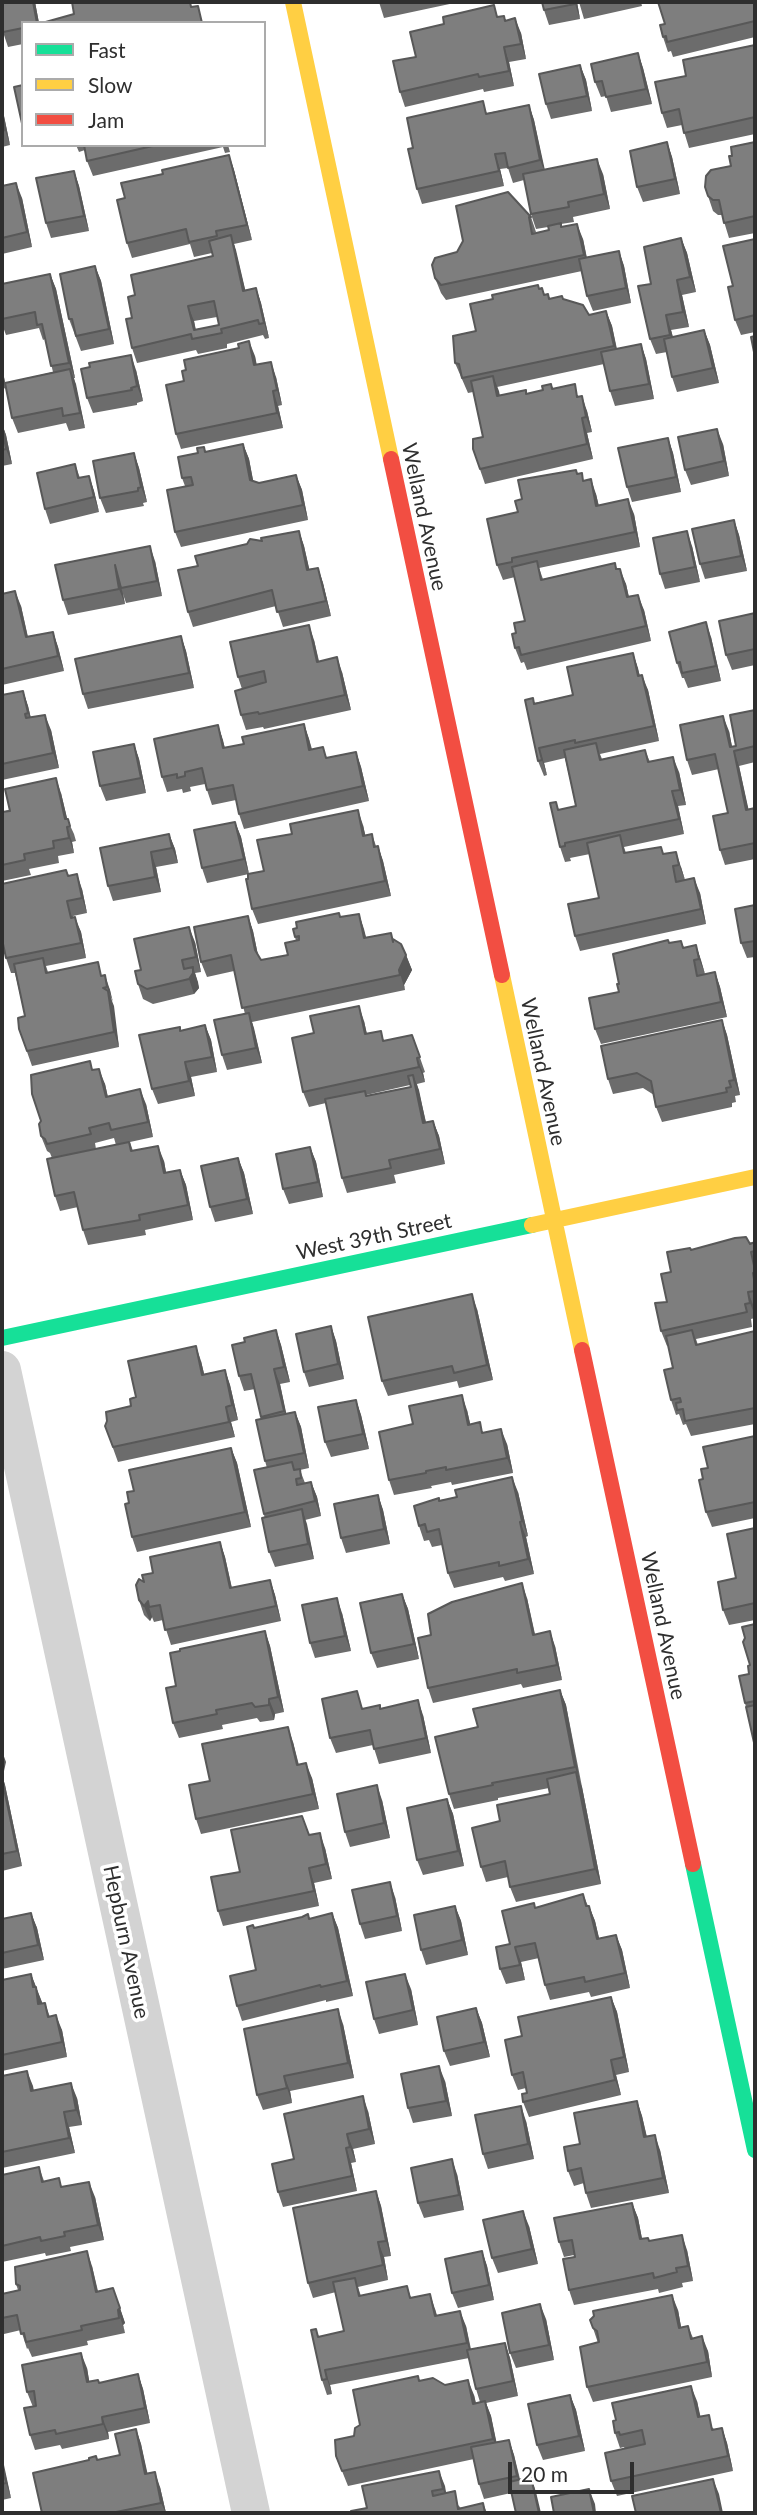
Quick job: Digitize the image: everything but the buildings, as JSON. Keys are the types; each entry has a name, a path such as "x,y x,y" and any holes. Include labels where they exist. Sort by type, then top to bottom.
{"street":[{"name":"Welland Avenue","path":"293,2 755,2150"},
{"name":"West 39th Street","path":"2,1338 755,1177"},
{"name":"Hepburn Avenue","path":"2,1370 251,2513"}],"traffic: fast":[{"path":"2,1338 532,1225"},
{"path":"693,1864 755,2150"}],"traffic: slow":[{"path":"293,2 391,459"},
{"path":"502,975 582,1350"},
{"path":"532,1225 755,1177"}],"traffic: jam":[{"path":"391,459 502,975"},
{"path":"582,1350 693,1864"}]}
